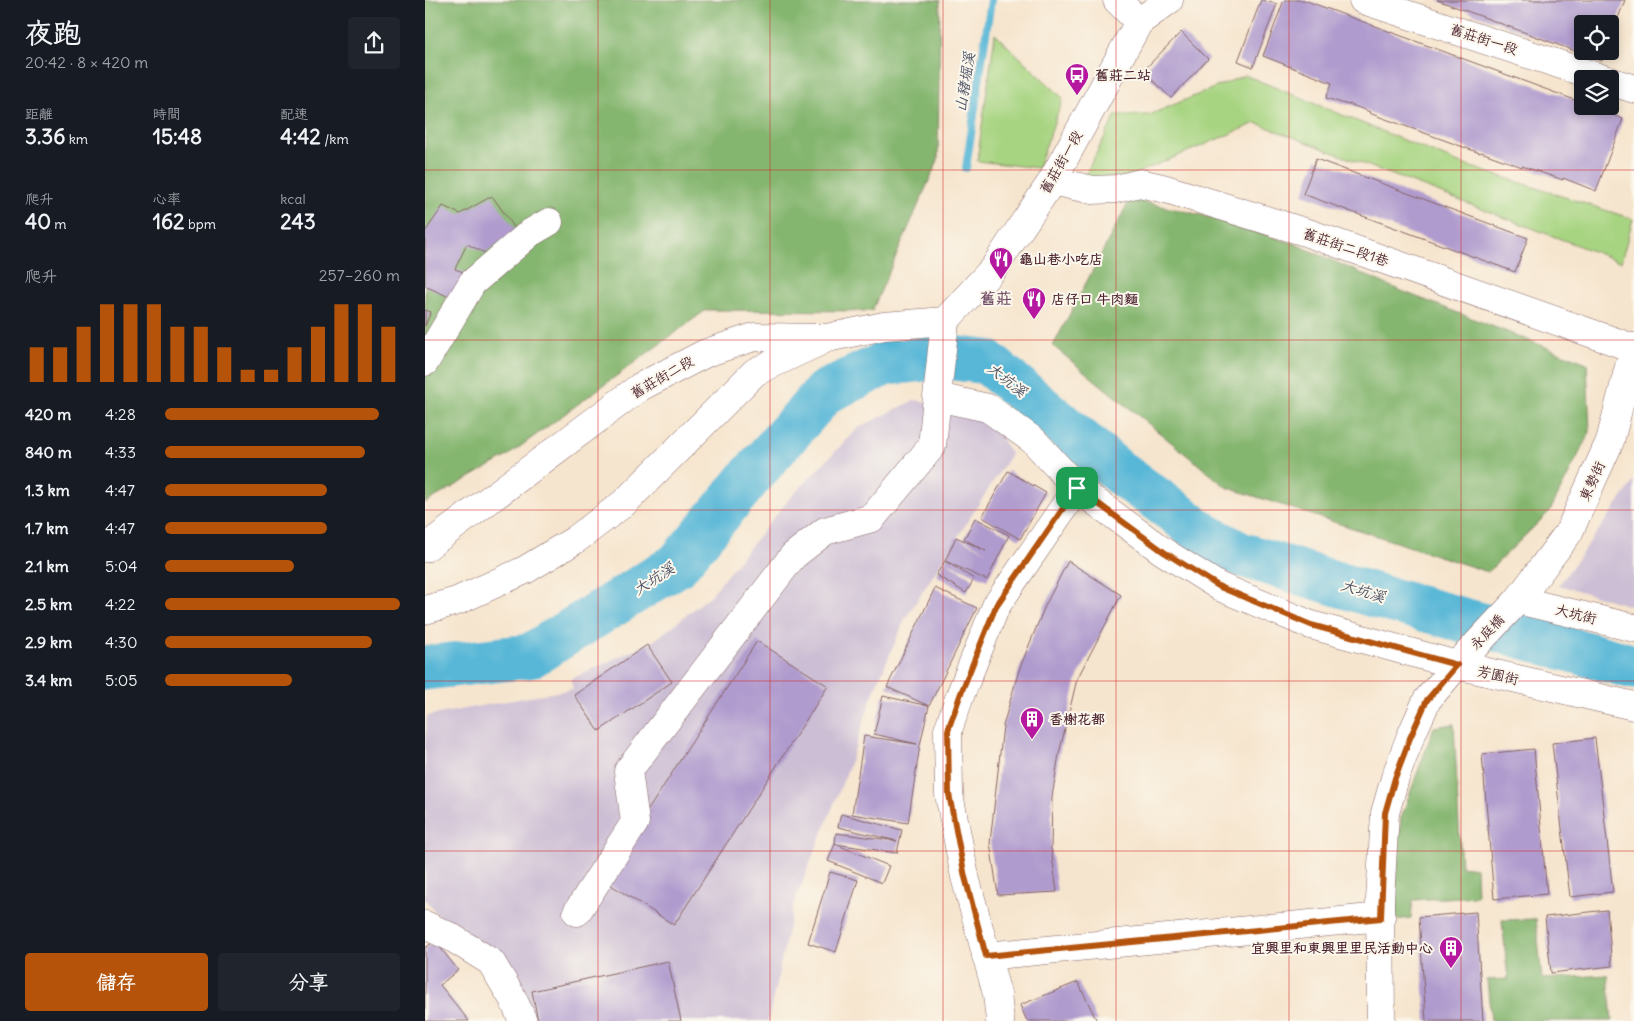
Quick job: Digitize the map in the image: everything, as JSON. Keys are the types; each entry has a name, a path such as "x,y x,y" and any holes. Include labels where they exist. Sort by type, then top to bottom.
{"street":[{"path":"1117,0 1139,22"},
{"name":"舊莊街一段","path":"944,329 993,269 1052,181 1139,22 1169,0"},
{"name":"舊莊街一段","path":"1363,0 1577,70"},
{"path":"1619,84 1634,89"},
{"name":"舊莊街二段1巷","path":"1052,181 1093,190 1140,183 1165,189 1308,233 1633,348"},
{"path":"425,362 472,283 530,233 549,222"},
{"name":"舊莊街二段","path":"425,548 640,387 706,353 754,338 827,338 884,326 944,329"},
{"path":"577,912 635,822 628,771 793,556 825,531 872,518 932,446 944,329"},
{"path":"425,610 457,601 525,570 575,540 624,503 755,372 827,338"},
{"name":"東勢街","path":"1517,600 1569,532 1610,441 1633,348"},
{"name":"芳園街","path":"937,393 988,408 1033,442 1077,488 1164,552 1220,587 1311,625 1457,665 1634,706"},
{"path":"1000,1021 997,994 965,877 949,794 948,730 996,606 1077,488"},
{"name":"大坑街","path":"1517,600 1634,628"},
{"name":"永庭橋","path":"1457,665 1517,600"},
{"path":"1381,1021 1381,918 1385,813 1395,778 1427,700 1457,665"},
{"path":"986,956 1381,918"},
{"path":"425,925 451,937 491,962 523,1021"}],"shaded area":[{"path":"915,400 986,413 1011,454 905,619 872,696 848,769 794,903 768,1021 527,1021 471,940 438,915 425,899 425,747 427,716 573,689 571,679 655,640 710,596 788,500 858,428"},
{"path":"1634,481 1634,607 1559,585"}],"green space":[{"path":"425,0 940,0 938,160 872,311 706,310 506,457 425,503"},
{"path":"995,34 1063,98 1038,168 977,161"},
{"path":"1245,75 1459,163 1633,219 1621,262 1256,123 1130,176 1083,179 1116,115 1149,115"},
{"path":"1130,199 1201,215 1293,243 1399,290 1587,363 1590,432 1550,511 1488,572 1226,487 1053,346"},
{"path":"1454,724 1461,866 1476,868 1477,896 1413,900 1411,918 1395,920 1401,818 1434,727"},
{"path":"1536,919 1542,979 1608,975 1612,1021 1491,1021 1487,980 1508,979 1502,920"}],"building":[{"path":"1261,0 1277,4 1253,67 1238,61"},
{"path":"1284,0 1304,0 1574,100 1574,115 1613,115 1623,119 1596,191 1563,178 1563,180 1480,153 1349,104 1326,98 1332,83 1263,56"},
{"path":"1437,0 1625,0 1619,16 1574,15 1574,51"},
{"path":"1181,32 1208,59 1171,98 1143,71"},
{"path":"1316,159 1528,238 1515,272 1303,194"},
{"path":"492,196 517,231 485,253 467,244 455,269 474,276 460,302 425,286 425,232 443,206 460,214"},
{"path":"425,310 431,312 425,326"},
{"path":"1008,471 1046,493 1020,539 982,517"},
{"path":"975,518 1009,535 987,580 945,561 956,537 986,551 964,539"},
{"path":"945,561 974,579 966,593 936,575"},
{"name":"香榭花都","path":"1068,561 1121,595 1077,679 1059,754 1052,797 1051,848 1057,892 998,895 990,843 1003,726 1019,670 1045,606"},
{"path":"935,588 977,608 929,706 887,687"},
{"path":"757,641 828,686 674,925 603,880"},
{"path":"647,645 672,682 599,731 574,695"},
{"path":"883,696 929,706 920,745 908,823 852,814 864,736 917,744 874,734"},
{"path":"1595,738 1613,892 1570,897 1552,743"},
{"path":"1534,749 1547,894 1494,899 1482,754"},
{"path":"841,814 902,830 897,853 835,844 836,833 897,841 838,827"},
{"path":"835,844 889,866 882,883 828,861"},
{"path":"830,872 858,880 836,952 808,943"},
{"path":"1607,910 1612,966 1551,973 1545,917"},
{"name":"宜興里和東興里里民活動中心","path":"1476,912 1483,1021 1426,1021 1419,917"},
{"path":"435,941 458,970 440,985 469,1021 425,1021 425,948"},
{"path":"668,961 681,1021 538,1021 532,991"},
{"path":"1078,982 1097,1021 1027,1021 1020,1005"}],"waterway":[{"name":"山豬堀溪","path":"966,168 991,0"},
{"name":"大坑溪","path":"425,668 530,656 677,565 751,476 825,392 886,363 944,357 987,362 1120,473 1203,534 1240,554 1383,598 1634,667"}],"place":[{"name":"舊莊二站","path":"1077,96"},
{"name":"龜山巷小吃店","path":"1001,280"},
{"name":"店仔口 牛肉麵","path":"1034,320"},
{"name":"香榭花都","path":"1032,740"},
{"name":"宜興里和東興里里民活動中心","path":"1451,969"}],"district":[{"name":"舊莊","path":"996,298"}],"route":[{"path":"1077,488 1164,552 1220,587 1311,625 1457,665 1427,700 1395,778 1385,813 1380,900 1381,918 986,956 965,877 949,794 948,730 996,606 1077,488"}]}
